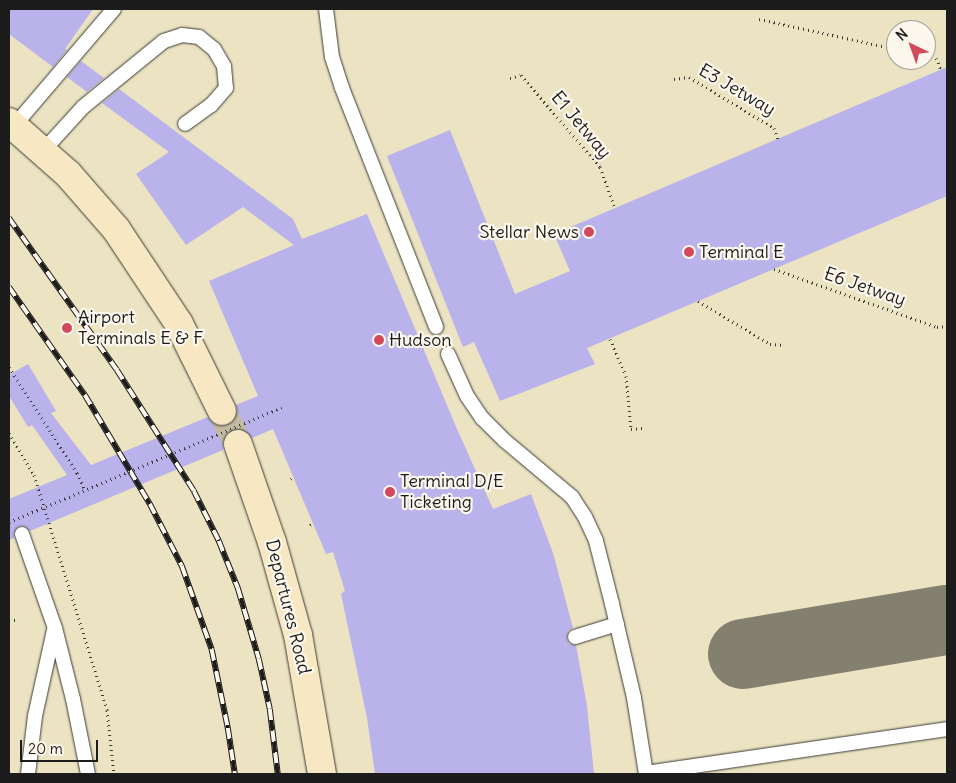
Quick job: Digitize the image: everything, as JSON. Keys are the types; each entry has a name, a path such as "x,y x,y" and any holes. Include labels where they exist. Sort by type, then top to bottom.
{"street":[{"path":"11,124 44,152 92,201 116,229 140,262 178,324 222,411"},
{"name":"Departures Road","path":"238,444 272,542 298,635 322,774"}],"lane":[{"path":"11,124 114,9"},
{"path":"326,9 332,57 342,88 436,327"},
{"path":"44,152 82,107 164,42 182,35 199,37 214,49 224,66 226,88 211,105 185,124"},
{"path":"448,354 467,396 482,418 504,440 572,497 585,517 596,541 617,624 634,698 646,773 947,729"},
{"path":"22,534 55,628 73,699 88,774"},
{"path":"575,637 617,624"},
{"path":"28,774 35,716 55,628"}],"path":[{"path":"759,19 886,47"},
{"path":"936,58 942,70"},
{"name":"E1 Jetway","path":"510,78 521,75 600,167 615,208"},
{"name":"E3 Jetway","path":"674,79 689,77 774,128 778,139"},
{"name":"E6 Jetway","path":"774,270 937,327 947,326"},
{"path":"698,302 770,344 785,345"},
{"path":"610,339 626,376 630,429 643,428"},
{"path":"9,367 77,473 85,490"},
{"path":"9,522 282,407"},
{"path":"9,433 34,475 104,701 114,774"},
{"path":"9,621 18,619"}],"building":[{"path":"9,9 93,9 65,49 67,50 53,67 9,34"},
{"path":"81,61 104,78 87,92 67,77"},
{"name":"Terminal E","path":"947,67 947,196 587,348 595,364 500,401 474,342 463,347 387,156 450,130 515,294 570,271 554,234"},
{"name":"Terminal D/E Ticketing","path":"119,89 293,219 302,239 367,214 457,429 493,509 531,494 553,553 573,628 568,631 567,639 569,644 576,645 587,706 594,774 375,774 367,718 341,594 345,591 333,552 326,554 273,429 252,438 241,429 232,429 227,433 223,441 223,450 30,531 24,526 19,526 14,532 14,538 9,540 9,499 67,475 32,425 28,427 9,396 9,375 28,364 56,411 51,413 91,465 208,417 214,424 221,427 228,425 235,419 238,412 236,405 258,396 209,281 294,245 243,207 186,245 136,174 169,152 102,103"}],"taxiway":[{"path":"743,654 947,620"}],"tunnel":[{"path":"222,411 238,444"}],"railway":[{"path":"9,218 117,370 194,491 219,541 238,588 259,659 270,709 278,774"},
{"path":"9,287 85,395 150,504 182,566 212,650 228,728 235,774"}],"place":[{"name":"Stellar News","path":"589,232"},
{"name":"Terminal E","path":"689,252"},
{"name":"Airport Terminals E & F","path":"67,328"},
{"name":"Hudson","path":"379,340"},
{"name":"Terminal D/E Ticketing","path":"390,492"}]}
